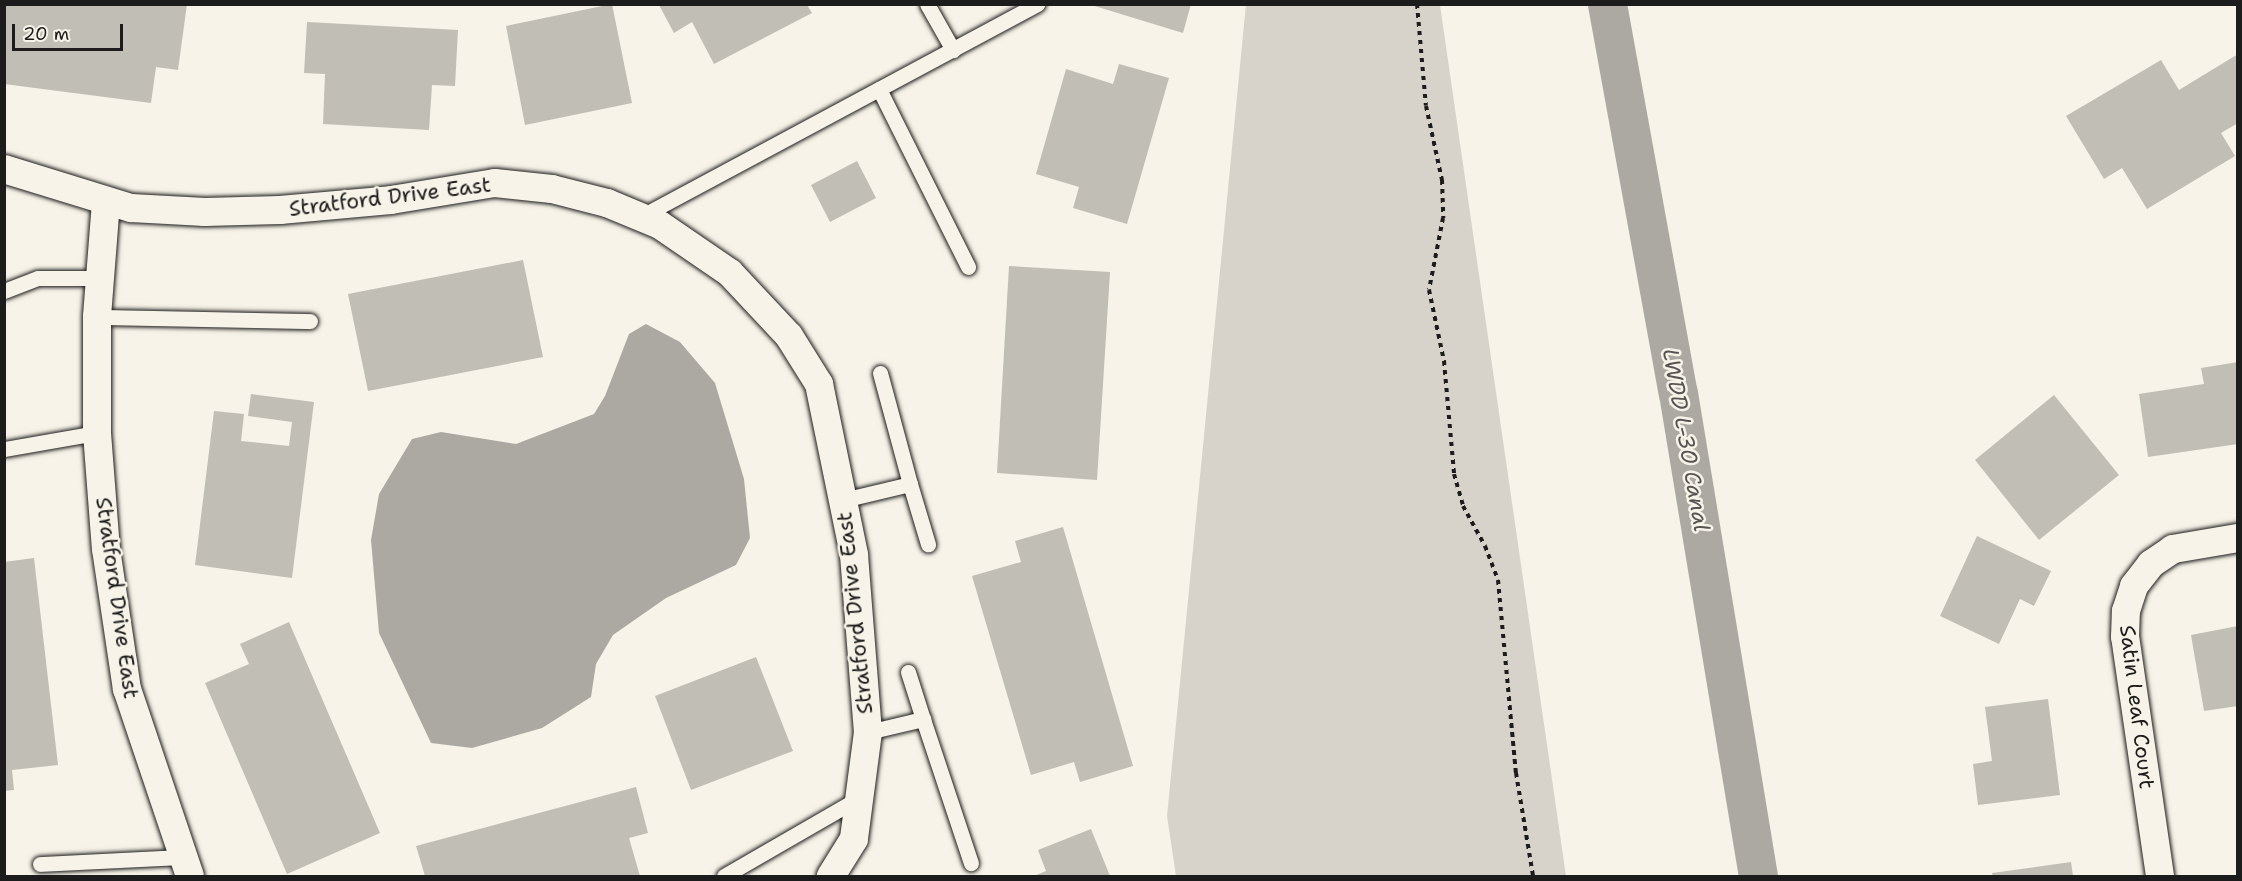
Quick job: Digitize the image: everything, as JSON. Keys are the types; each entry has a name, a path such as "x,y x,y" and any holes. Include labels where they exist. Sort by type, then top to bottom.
{"street":[{"path":"4,169 106,202"},
{"name":"Stratford Drive East","path":"187,867 127,689 106,549 97,433 97,317 106,202 131,208 205,212 280,210 391,200 495,183 552,189 607,203 685,240 730,273 789,336 819,384 854,555 868,732 854,838 831,876"},
{"name":"Satin Leaf Court","path":"2160,876 2125,637 2126,611 2134,586 2151,564 2173,549 2238,538"}],"lane":[{"path":"927,4 953,50"},
{"path":"640,217 1038,4"},
{"path":"879,89 968,267"},
{"path":"4,291 38,278 100,278"},
{"path":"97,317 310,321"},
{"path":"880,373 928,544"},
{"path":"4,449 97,433"},
{"path":"843,500 910,484"},
{"path":"908,672 971,863"},
{"path":"868,732 923,719"},
{"path":"724,876 860,798"},
{"path":"40,864 187,867"}],"path":[{"path":"1417,4 1426,106 1442,180 1443,218 1429,290 1444,361 1454,474 1463,506 1485,546 1498,580 1516,773 1533,876"}],"shaded area":[{"path":"1246,4 1440,5 1566,876 1176,876 1167,816"},
{"path":"646,324 680,342 715,383 744,479 750,538 736,565 666,598 613,635 596,664 591,697 542,728 472,748 431,743 379,633 371,540 379,494 412,439 441,432 516,444 594,414 605,396 629,334"}],"building":[{"path":"4,4 187,4 178,70 156,67 151,103 4,84"},
{"path":"612,4 632,103 525,125 506,26"},
{"path":"1088,4 1191,4 1183,33"},
{"path":"659,5 807,5 812,13 714,64 692,22 674,33"},
{"path":"307,22 458,30 455,86 432,85 429,130 323,124 325,74 304,73"},
{"path":"2238,54 2238,123 2221,133 2235,156 2147,209 2122,168 2104,179 2066,116 2161,60 2179,90"},
{"path":"1119,64 1169,78 1127,224 1073,208 1079,187 1036,174 1066,69 1113,84"},
{"path":"857,161 876,198 830,222 811,185"},
{"path":"523,260 543,357 368,391 348,294"},
{"path":"1009,266 1110,272 1097,480 997,473"},
{"path":"2238,362 2238,444 2148,457 2139,394 2204,384 2201,368"},
{"path":"251,394 314,402 292,578 195,565 214,411 244,414 241,441 289,446 292,422 248,416"},
{"path":"2054,395 2119,475 2039,540 1975,460"},
{"path":"1063,527 1133,766 1080,782 1074,762 1031,775 972,576 1021,562 1015,541"},
{"path":"1977,536 2051,571 2034,606 2020,599 1999,644 1940,616"},
{"path":"34,558 58,765 12,770 14,790 4,791 4,562"},
{"path":"289,622 380,833 287,874 205,683 249,664 240,644"},
{"path":"2238,626 2238,706 2204,711 2191,635"},
{"path":"756,657 793,751 691,790 655,696"},
{"path":"2048,699 2060,795 1978,805 1973,764 1992,761 1985,707"},
{"path":"636,787 648,833 629,838 640,876 425,876 416,846"},
{"path":"1091,829 1110,876 1034,876 1046,871 1038,850"},
{"path":"2071,862 2073,876 1993,876 1992,873"}],"waterway":[{"name":"LWDD L-30 Canal","path":"1607,4 1678,393 1758,876"}]}
